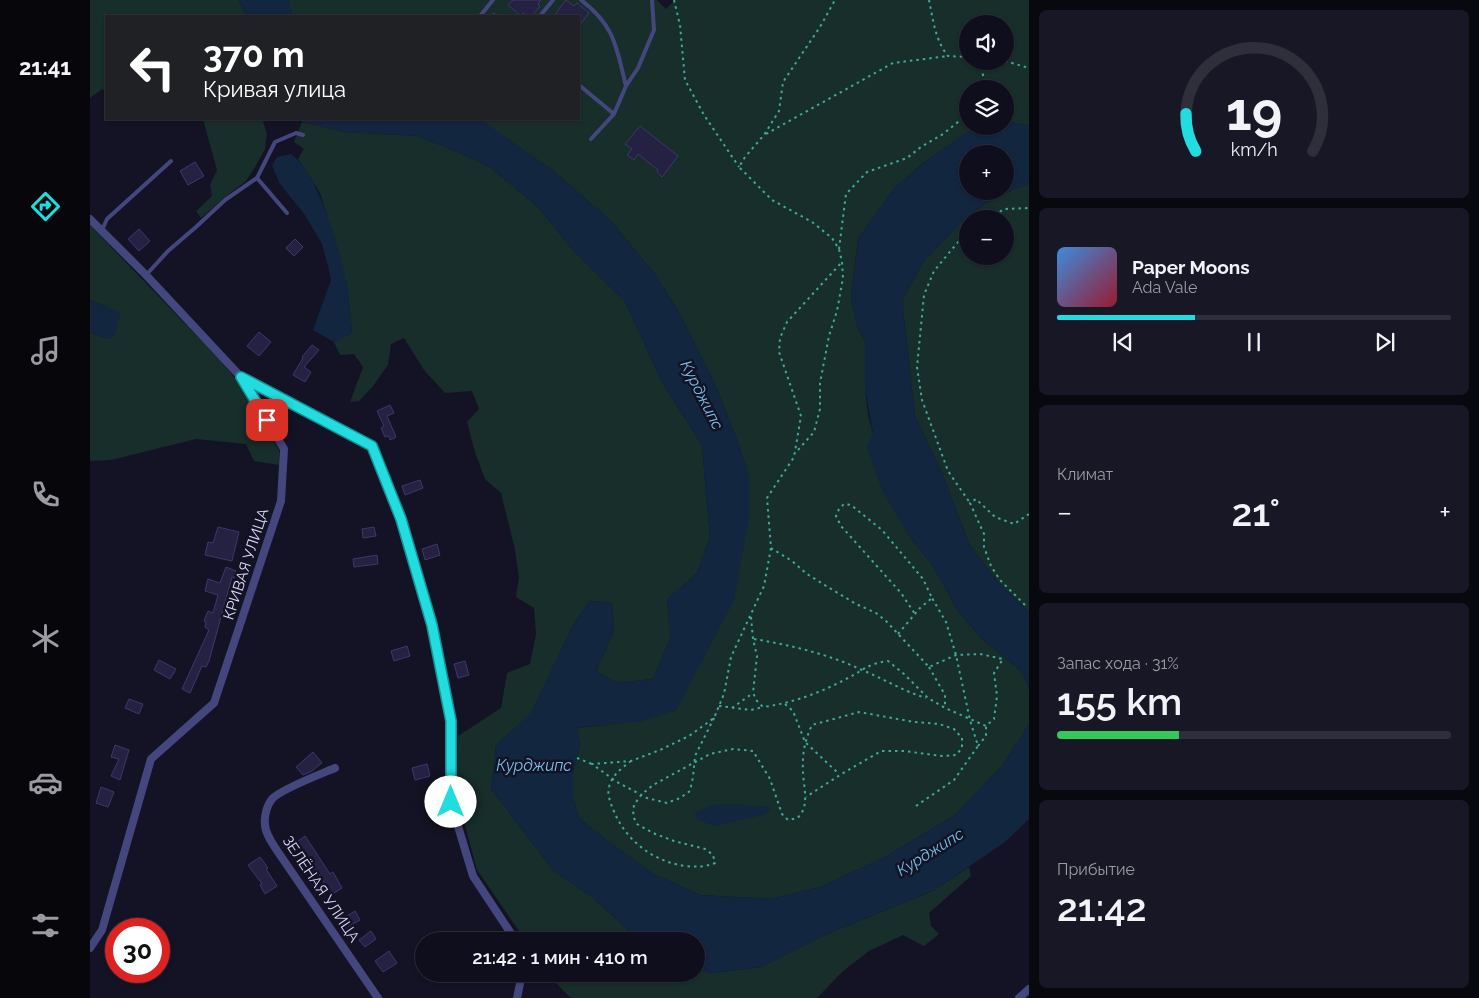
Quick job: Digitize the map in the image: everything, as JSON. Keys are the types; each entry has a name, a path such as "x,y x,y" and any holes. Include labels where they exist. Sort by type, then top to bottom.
{"street":[{"name":"КРИВАЯ УЛИЦА","path":"90,219 146,275 241,377 284,449 281,501 214,703 151,759 102,930 90,948"},
{"path":"241,377 372,446 401,519 432,625 451,721 451,802 473,876 510,932"},
{"name":"ЗЕЛЁНАЯ УЛИЦА","path":"335,768 288,789 273,798 267,809 264,824 267,834 278,852 378,998"},
{"path":"516,998 520,982"},
{"path":"1019,998 1029,989"}],"lane":[{"path":"481,15 493,0"},
{"path":"541,15 553,0"},
{"path":"581,0 607,26 615,40 626,86"},
{"path":"591,139 614,114 626,86 638,68 654,30 652,0"},
{"path":"580,86 614,114"},
{"path":"146,275 168,251 224,200 257,178 275,142 296,133 303,135"},
{"path":"102,230 107,219 171,161"},
{"path":"257,178 287,213"}],"path":[{"path":"577,758 592,764 612,779 641,795 667,803 680,798 690,791 695,756 724,694 731,657 764,586 771,548 767,498 785,473 796,452 814,432 820,409 820,383 843,278 839,249 832,238 812,222 772,200 739,167 704,116 685,80 680,25 674,0"},
{"path":"739,167 764,135 779,111 783,82 820,27 835,0"},
{"path":"929,0 934,26 942,48 948,56"},
{"path":"764,135 893,63 948,56 959,57"},
{"path":"1014,64 1029,68"},
{"path":"839,249 846,194 867,172 907,158 959,121"},
{"path":"1002,210 1029,208"},
{"path":"959,240 934,271 924,295 917,367 922,400 948,471 970,503 984,534 984,547 991,566 1000,580 1025,605"},
{"path":"796,452 801,416 779,352 780,338 787,322 842,262"},
{"path":"970,503 976,500 995,516 1014,524 1029,514"},
{"path":"915,614 902,593 840,526 836,516 844,504 851,505 882,530 923,579 946,622 956,654 970,720 978,746"},
{"path":"771,548 823,584 856,604 876,613 886,621 922,657 929,667 945,695 944,708"},
{"path":"898,634 932,598"},
{"path":"750,617 757,656 753,693 763,707"},
{"path":"753,639 811,652 862,670 915,695 928,698"},
{"path":"916,806 954,780 986,736 986,726 994,719 997,696 994,673 1003,659 980,654 956,654 929,667"},
{"path":"719,706 751,710 785,704 848,678 871,664 888,661 928,698 944,708 986,726"},
{"path":"732,708 753,693"},
{"path":"785,704 793,711 805,742 840,775"},
{"path":"714,718 689,736 631,761 619,770 608,788 613,810 622,828 638,846 657,858 673,864 692,867 707,866 715,863 713,855 705,849 674,841 637,824 633,816 634,805 641,795 653,786 710,754 733,749 753,751 770,779 782,814 788,820 798,818 803,812 806,797 803,770 805,742 812,725 859,712 914,722 939,724 954,729 962,738 962,748 956,755 942,756 904,751 881,751 806,797"},
{"path":"592,764 631,761"}],"green space":[{"path":"90,0 239,0 246,15 105,15 105,90 102,89 90,98"},
{"path":"288,0 657,0 666,9 675,0 1029,0 1029,126 1014,123 1014,80 959,80 959,135 964,135 923,163 894,189 858,239 851,297 857,326 865,343 865,389 868,415 910,537 934,568 958,611 981,638 1021,671 1029,688 1029,724 1003,765 955,815 883,858 821,887 771,899 700,895 653,874 579,818 573,798 573,774 580,744 577,728 605,725 676,710 712,639 749,477 737,440 714,382 678,311 655,274 610,220 551,169 479,120 580,120 580,15 292,15"},
{"path":"203,120 264,120 267,134 265,149 255,167 246,181 201,218 196,211 212,196 210,185 217,170"},
{"path":"302,122 345,132 418,136 490,167 538,207 573,250 625,301 662,382 702,445 710,538 697,573 667,600 671,637 653,679 617,683 596,671 614,631 612,603 590,601 573,625 531,714 496,745 491,789 554,871 592,897 630,932 520,932 477,870 457,796 458,736 501,708 507,673 530,664 536,634 534,608 516,597 519,577 514,545 501,493 485,479 467,422 479,409 472,391 445,393 424,370 404,338 391,344 388,365 373,386 359,401 350,402 363,367 354,354 340,355 334,342 352,333 347,286 320,193 298,159 304,149 294,142"},
{"path":"1029,183 1029,612 997,581 969,544 943,475 915,416 902,300 924,261 959,224 959,265 1014,265 1014,210 977,210 990,200 1014,200 1014,190"},
{"path":"90,225 236,379 279,450 279,465 254,461 246,444 196,439 111,460 90,461 90,332 108,339 105,306 90,300"},
{"path":"969,867 971,876 929,913 931,926 939,934 924,946 903,935 869,951 842,972 817,998 571,998 555,982 705,982 705,971 711,973 761,967 827,934 933,891"}],"water":[{"path":"239,0 288,0 292,15 246,15"},
{"name":"Курджипс","path":"299,120 480,120 551,169 610,220 655,274 678,311 714,382 737,440 749,477 749,518 734,600 676,710 642,721 577,728 580,744 573,774 573,798 579,818 653,874 700,895 771,899 821,887 883,858 955,815 1003,765 1029,724 1029,819 1005,842 933,891 827,934 761,967 711,973 705,971 705,932 630,932 592,897 554,871 491,789 496,745 531,713 573,625 590,601 612,603 614,631 596,671 618,683 653,679 671,637 667,600 697,573 710,538 702,445 662,382 625,301 573,250 538,207 490,167 418,136 345,132"},
{"path":"1014,123 1029,126 1029,183 1014,190 1014,145 959,145 959,200 990,200 977,210 959,210 959,224 924,261 902,300 915,416 943,475 969,544 997,581 1029,612 1029,688 1021,671 981,638 958,611 934,568 910,537 882,490 867,447 873,434 865,389 865,343 857,326 851,297 858,239 894,189 923,163 964,135 1014,135"},
{"path":"291,154 301,164 319,196 340,255 348,293 352,333 334,342 313,330 331,280 322,244 305,215 280,184 272,166 277,157"},
{"path":"90,300 121,313 114,337 108,339 90,332"},
{"path":"734,804 771,807 770,811 762,815 715,826 696,819 695,813 711,805"}],"building":[{"path":"513,0 541,0 538,4 540,6 533,15 523,13 520,15 508,5"},
{"path":"566,0 574,6 577,3 589,13 580,25 580,15 559,15 556,13"},
{"path":"640,126 678,156 662,177 657,172 658,170 638,154 634,160 627,155 632,149 625,144"},
{"path":"195,162 204,176 188,185 180,171"},
{"path":"139,229 150,241 139,251 128,239"},
{"path":"295,239 303,247 294,256 286,248"},
{"path":"259,332 271,342 259,356 247,346"},
{"path":"312,345 319,350 304,367 311,372 305,382 293,375 302,357"},
{"path":"390,405 394,413 387,416 396,437 390,440 389,436 385,437 381,428 384,426 377,411"},
{"path":"420,480 423,488 405,495 402,486"},
{"path":"218,527 239,532 232,561 205,555 208,542 213,543"},
{"path":"374,527 376,536 363,538 362,529"},
{"path":"437,544 440,555 425,560 422,549"},
{"path":"377,555 378,564 354,567 353,559"},
{"path":"226,567 236,571 234,578 232,577 209,661 206,667 202,666 190,693 182,689 209,630 205,627 206,622 204,621 208,611 213,613 218,595 205,591 208,579 220,583"},
{"path":"407,646 410,656 394,661 391,651"},
{"path":"159,660 176,669 170,679 154,670"},
{"path":"465,661 469,675 458,678 454,664"},
{"path":"129,699 143,704 139,714 125,708"},
{"path":"115,745 129,750 120,780 111,776 119,759 111,757"},
{"path":"313,752 322,763 303,775 296,767"},
{"path":"427,764 430,776 415,780 412,768"},
{"path":"101,787 114,792 108,807 96,803"},
{"path":"305,836 330,874 333,872 342,888 331,895 317,871 312,874 291,846"},
{"path":"260,857 277,886 265,894 260,885 262,884 248,865"},
{"path":"355,911 360,920 347,927 342,919"},
{"path":"371,931 376,939 365,947 359,940"},
{"path":"389,951 397,963 383,972 375,961"}],"route":[{"path":"267,420 241,377 372,446 401,519 432,625 451,721 451,802"}]}
